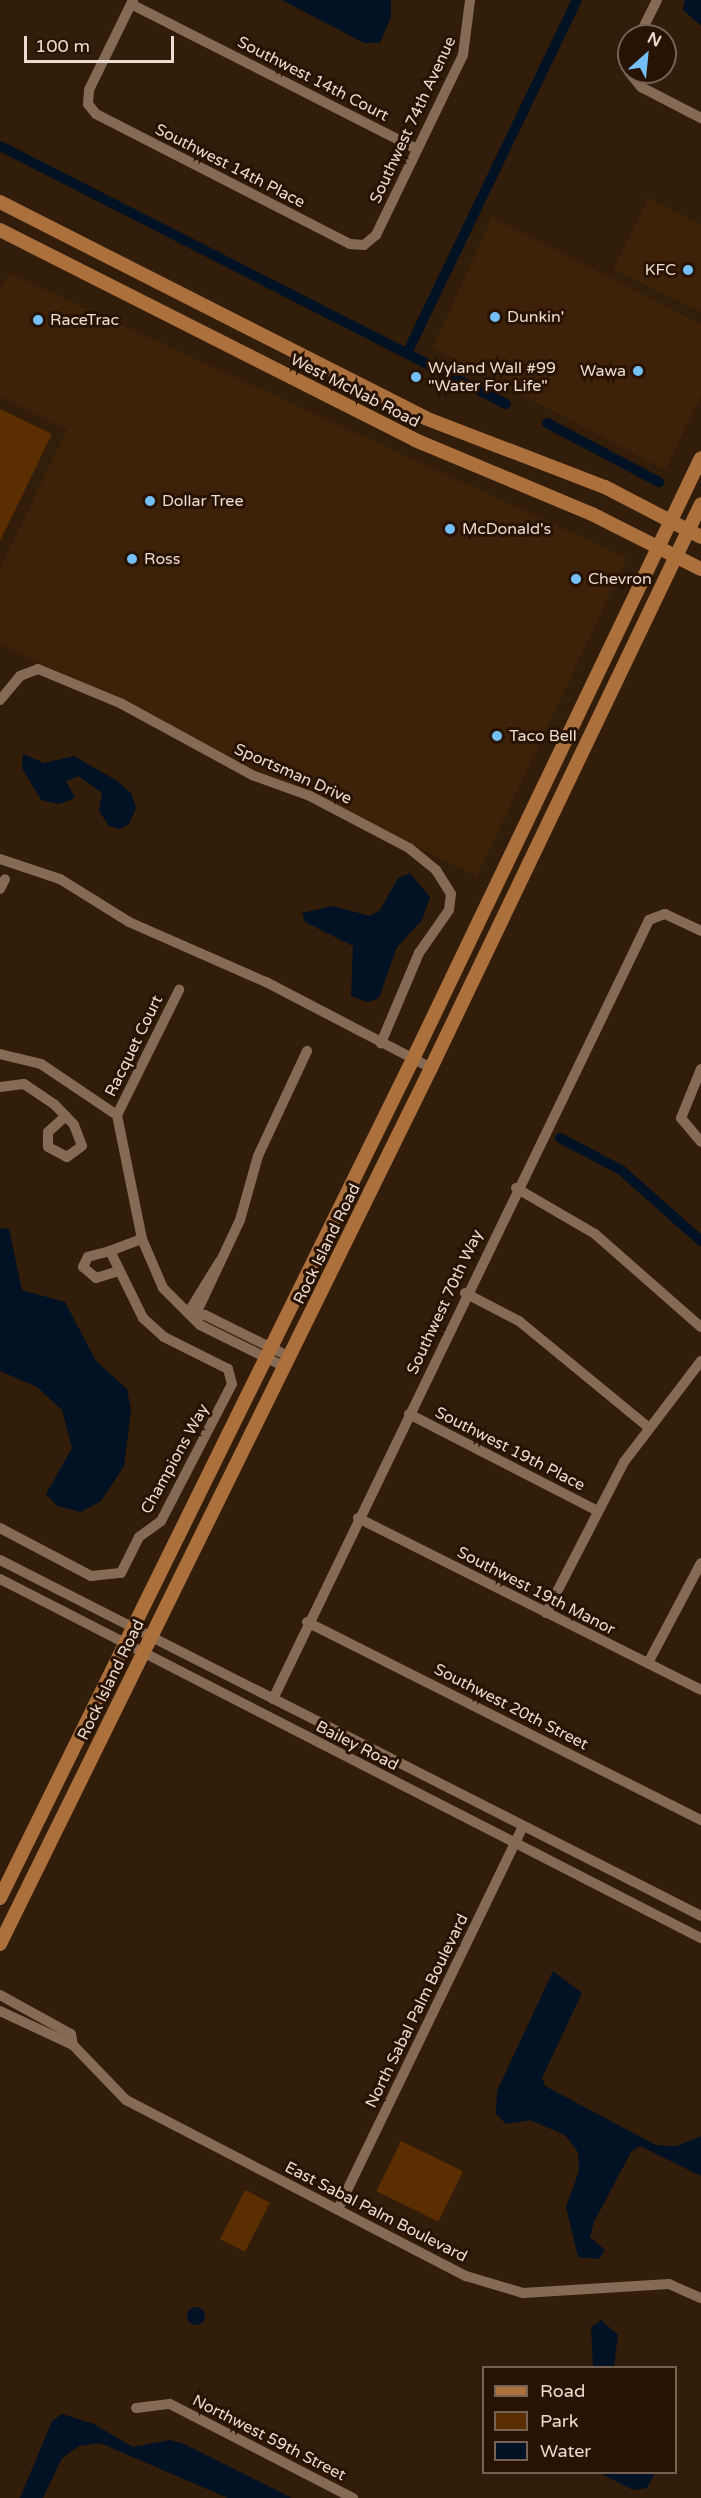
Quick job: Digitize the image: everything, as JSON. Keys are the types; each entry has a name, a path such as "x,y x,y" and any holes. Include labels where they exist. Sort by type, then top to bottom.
{"main road":[{"name":"West McNab Road","path":"0,202 425,418 605,488 695,533"},
{"name":"West McNab Road","path":"0,230 415,440 657,547 701,569"},
{"name":"Rock Island Road","path":"0,1898 413,1059 701,458"},
{"name":"Rock Island Road","path":"0,1944 431,1068 676,556 695,533 701,504"}],"street":[{"name":"Southwest 74th Avenue","path":"364,245 376,235 463,55 470,0"},
{"path":"645,24 657,0"},
{"name":"Southwest 14th Court","path":"132,2 417,149"},
{"name":"Southwest 14th Place","path":"132,2 89,90 88,104 96,114 350,244 364,245"},
{"path":"638,84 701,118"},
{"name":"Sportsman Drive","path":"0,700 20,676 38,669 122,704 252,775 310,796 409,848 436,870 451,894 449,910 420,953 381,1043"},
{"path":"0,859 60,879 129,922 266,982 431,1068"},
{"name":"Southwest 70th Way","path":"273,1699 307,1622 409,1414 465,1293 649,920 665,914 701,931"},
{"name":"Racquet Court","path":"117,1115 179,990"},
{"path":"192,1314 240,1220 258,1156 307,1051"},
{"path":"0,1054 41,1064 117,1115 142,1239 163,1288 192,1314 200,1325 269,1352 287,1362"},
{"path":"701,1069 681,1118 701,1142"},
{"path":"0,1087 24,1084 66,1116"},
{"path":"516,1188 595,1234 701,1327"},
{"path":"118,1271 108,1277 86,1274 88,1257 142,1239"},
{"name":"Champions Way","path":"0,1528 91,1576 121,1573 139,1537 161,1521 232,1384 228,1369 164,1337 143,1318 110,1251"},
{"path":"465,1293 519,1321 648,1427"},
{"path":"546,1613 598,1511 648,1427 701,1361"},
{"name":"Southwest 19th Place","path":"409,1414 598,1511"},
{"name":"Southwest 19th Manor","path":"358,1518 701,1690"},
{"name":"Bailey Road","path":"0,1560 701,1916"},
{"path":"648,1663 701,1563"},
{"name":"Bailey Road","path":"0,1579 701,1938"},
{"name":"Southwest 20th Street","path":"307,1622 701,1819"},
{"name":"North Sabal Palm Boulevard","path":"338,2209 523,1826"},
{"name":"East Sabal Palm Boulevard","path":"0,1995 71,2034 73,2045"},
{"name":"East Sabal Palm Boulevard","path":"0,2011 73,2045 126,2100 338,2209 496,2286 523,2293 669,2284 701,2298"},
{"name":"Northwest 59th Street","path":"136,2408 170,2404 353,2498"}],"shaded area":[{"path":"648,198 701,225 701,312 613,269"},
{"path":"492,217 701,324 701,396 665,470 433,348"},
{"path":"9,273 627,558 477,876 0,644 0,568 67,430 0,397 0,290"}],"green space":[{"path":"0,409 52,434 0,541"},
{"path":"401,2141 463,2171 438,2222 376,2191"},
{"path":"245,2190 270,2203 245,2252 220,2239"}],"water":[{"path":"282,0 391,0 391,17 380,43 364,43"},
{"path":"685,0 701,0 701,26 683,10"},
{"path":"23,754 44,763 74,756 117,781 131,793 136,808 129,824 120,829 109,826 99,811 102,793 78,776 66,781 75,798 59,804 41,800 22,768"},
{"path":"410,873 430,897 422,920 397,947 379,998 368,1002 351,996 353,946 305,922 302,913 333,906 370,916 380,910 398,878"},
{"path":"0,1228 9,1229 22,1290 65,1302 96,1361 127,1389 131,1410 124,1466 101,1501 81,1512 57,1506 46,1494 72,1448 62,1410 37,1387 0,1371"},
{"path":"553,1971 582,1993 542,2078 545,2086 656,2145 676,2146 701,2136 701,2176 640,2146 631,2152 594,2222 590,2237 605,2250 599,2259 578,2257 566,2207 579,2171 578,2152 565,2135 530,2120 506,2124 496,2114 497,2091"},
{"path":"196,2307 202,2310 205,2316 202,2322 196,2325 190,2322 187,2316 190,2310"},
{"path":"601,2320 618,2335 614,2366 593,2366 591,2327"},
{"path":"62,2414 94,2424 133,2447 170,2440 184,2444 292,2498 228,2498 100,2443 79,2446 62,2458 43,2498 20,2498 52,2421"},
{"path":"602,2474 654,2474 647,2488 633,2490"}],"waterway":[{"path":"408,351 577,0"},
{"path":"0,146 506,404"},
{"path":"547,423 659,482"},
{"path":"560,1138 621,1170 701,1241"}],"place":[{"name":"KFC","path":"688,270"},
{"name":"Dunkin'","path":"495,317"},
{"name":"RaceTrac","path":"38,320"},
{"name":"Wawa","path":"638,371"},
{"name":"Wyland Wall #99 \"Water For Life\"","path":"416,377"},
{"name":"Dollar Tree","path":"150,501"},
{"name":"McDonald's","path":"450,529"},
{"name":"Ross","path":"132,559"},
{"name":"Chevron","path":"576,579"},
{"name":"Taco Bell","path":"497,736"}]}
